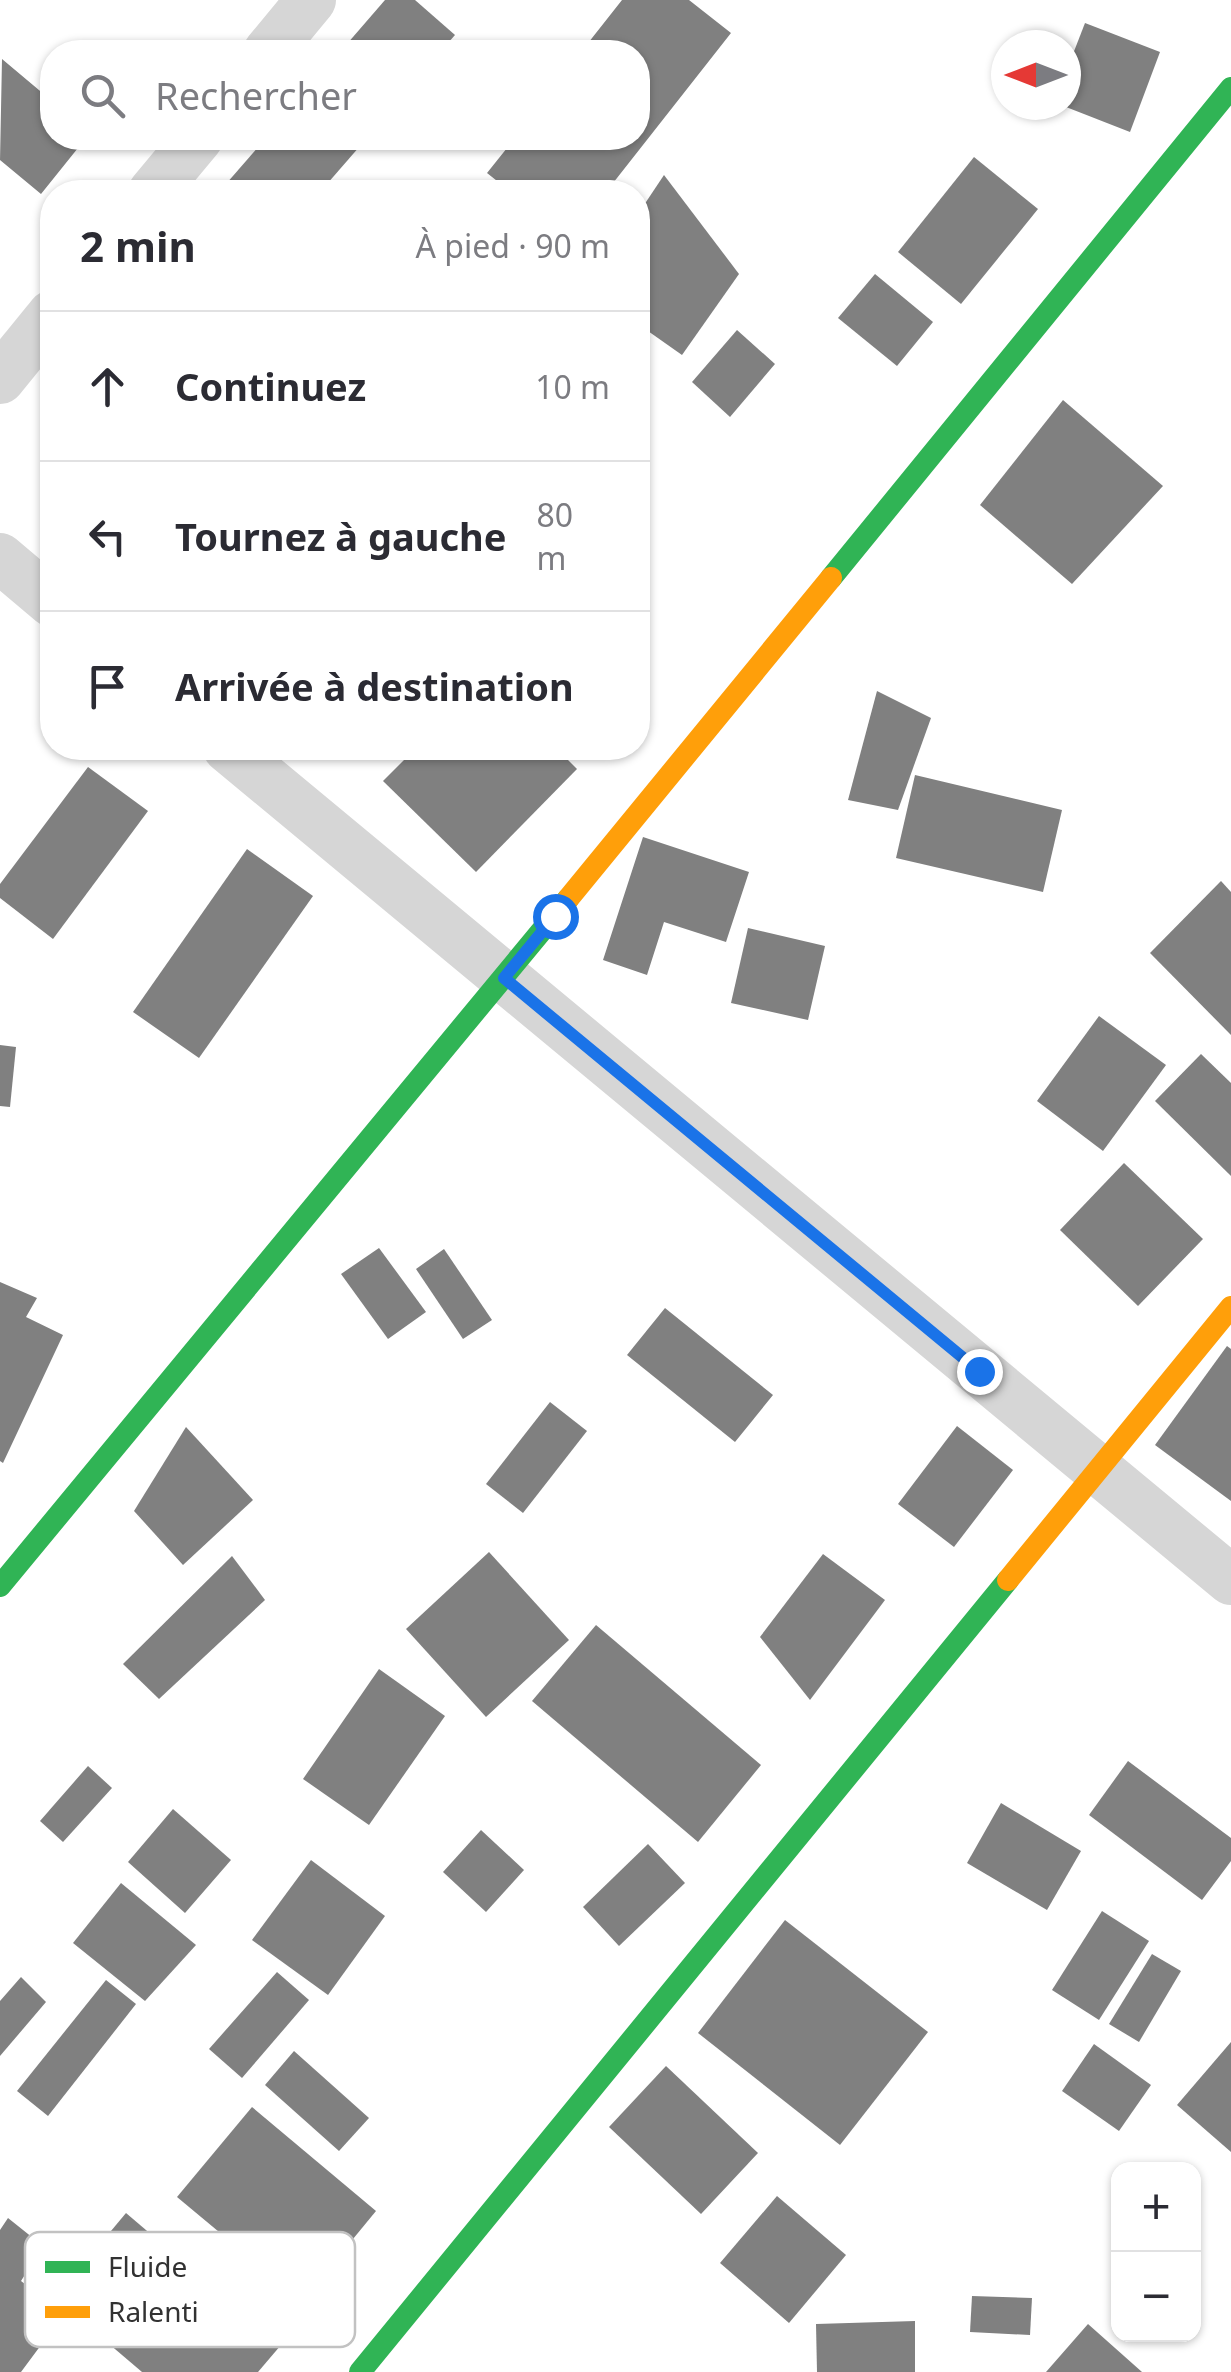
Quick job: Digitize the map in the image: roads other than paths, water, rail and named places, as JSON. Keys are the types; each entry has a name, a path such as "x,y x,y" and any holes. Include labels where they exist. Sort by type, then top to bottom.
{"street":[{"path":"278,40 311,0"},
{"path":"0,1586 504,978 1231,88"},
{"path":"163,180 188,150"},
{"path":"0,379 40,330"},
{"path":"0,558 40,592"},
{"path":"242,760 1231,1580"},
{"path":"360,2372 1231,1307"}]}
